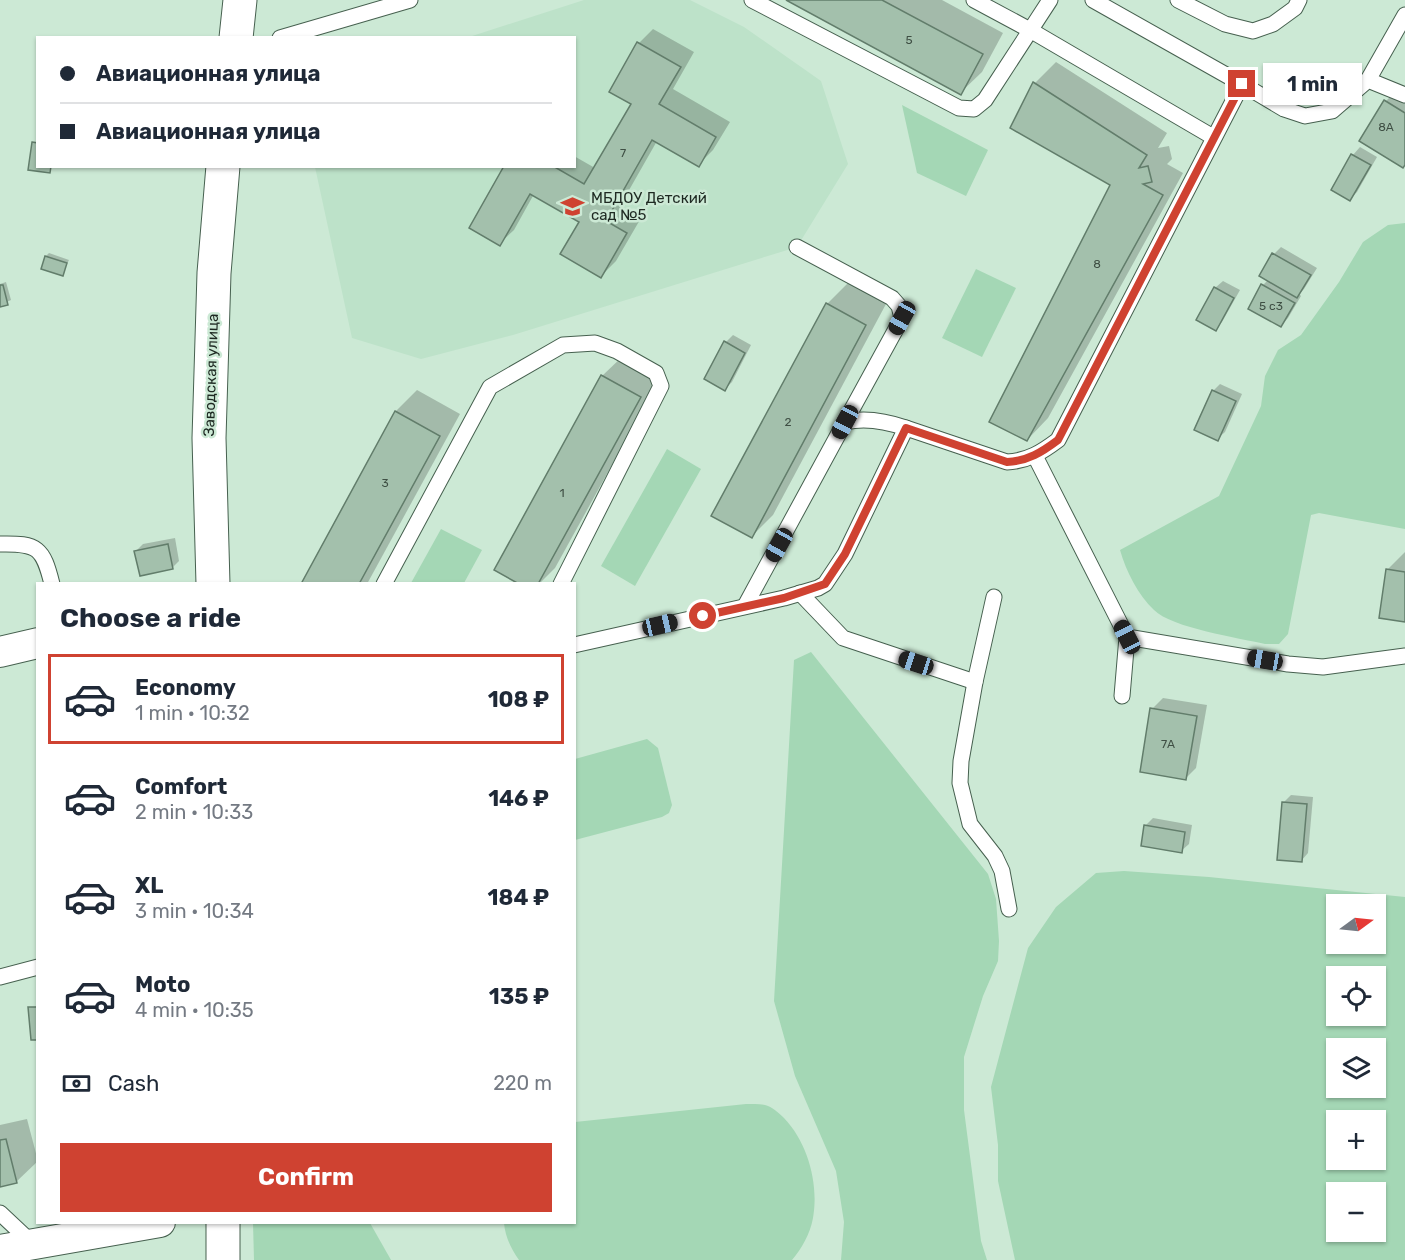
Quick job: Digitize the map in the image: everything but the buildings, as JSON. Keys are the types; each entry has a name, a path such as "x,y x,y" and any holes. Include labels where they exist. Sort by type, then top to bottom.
{"street":[{"path":"236,36 240,0"},
{"name":"Заводская улица","path":"213,582 209,438 214,273 223,168"},
{"path":"0,652 36,643"},
{"path":"0,1250 148,1224"},
{"path":"223,1224 223,1260"}],"lane":[{"path":"287,36 410,0"},
{"path":"752,0 959,108 974,109 986,100 1050,0"},
{"path":"974,0 1030,30 1213,137"},
{"path":"1093,0 1284,109 1305,116 1332,111 1368,80 1405,15"},
{"path":"1178,0 1225,24 1253,32 1273,24 1297,4"},
{"path":"1368,80 1405,95"},
{"path":"845,422 858,419 872,420 906,428 1007,462 1017,462 1035,456 1058,440 1242,84"},
{"path":"745,606 902,318 899,306 892,298 797,247"},
{"path":"385,582 490,387 563,345 595,343 617,351 656,373 661,386 562,582"},
{"path":"576,645 800,593 825,584 845,554 906,428"},
{"path":"1035,456 1127,637 1122,696"},
{"path":"0,544 19,543 39,551 46,560 52,582"},
{"path":"800,593 843,638 975,682"},
{"path":"994,597 975,682 961,761 960,783 970,824 995,856 1002,871 1009,909"},
{"path":"1127,637 1288,664 1323,667 1405,656"},
{"path":"0,977 36,968"},
{"path":"0,1213 33,1244"}],"shaded area":[{"name":"МБДОУ Детский сад №5","path":"584,0 690,0 744,27 821,81 848,164 797,247 513,335 421,359 352,338 315,168 576,168 576,36 472,36"},
{"path":"902,105 988,150 966,196 917,173"},
{"path":"1405,223 1405,529 1319,513 1311,515 1288,634 1279,644 1265,644 1206,631 1163,616 1148,604 1138,590 1120,550 1219,496 1261,406 1265,376 1278,350 1301,335 1339,282 1363,242 1388,225"},
{"path":"976,269 1016,288 982,357 942,338"},
{"path":"667,449 701,469 635,586 601,566"},
{"path":"441,529 482,550 465,582 412,582"},
{"path":"811,652 988,874 996,899 998,961 983,996 964,1057 964,1110 981,1241 987,1260 841,1260 844,1222 836,1171 795,1076 774,1001 794,660"},
{"path":"647,739 658,748 672,805 669,813 662,817 576,840 576,759"},
{"path":"1124,871 1376,894 1326,894 1326,954 1386,954 1386,895 1405,897 1405,1260 1015,1260 998,1181 998,1145 991,1087 1028,948 1056,907 1096,873"},
{"path":"746,1104 767,1106 782,1116 792,1128 800,1139 810,1165 814,1205 810,1230 792,1260 519,1260 507,1238 504,1224 576,1224 576,1122"},
{"path":"253,1224 371,1224 391,1260 254,1260"}],"place":[{"name":"МБДОУ Детский сад №5","path":"573,207"}],"route":[{"path":"703,616 784,598 825,584 845,554 906,428 1007,462 1017,462 1035,456 1058,440 1242,84"}]}
